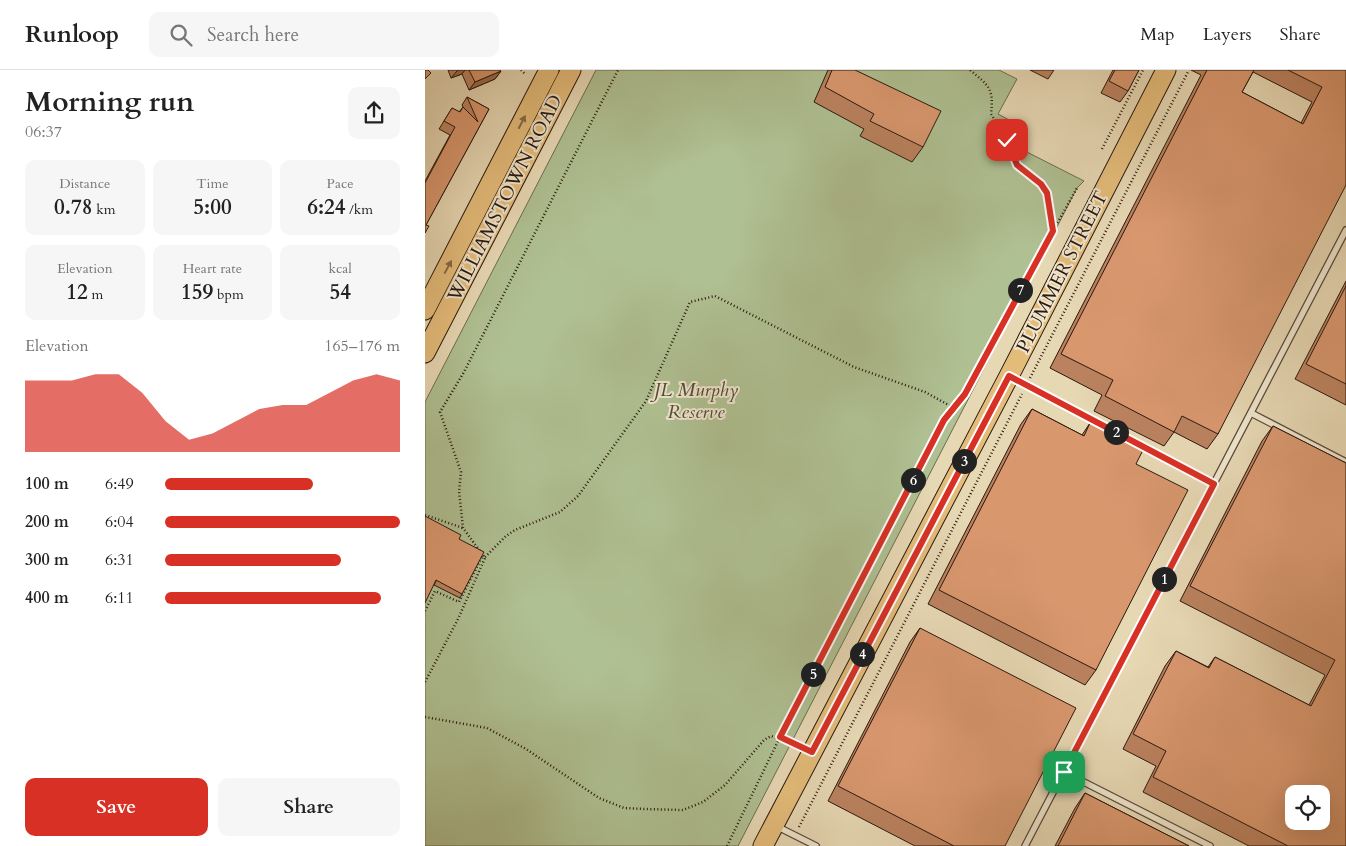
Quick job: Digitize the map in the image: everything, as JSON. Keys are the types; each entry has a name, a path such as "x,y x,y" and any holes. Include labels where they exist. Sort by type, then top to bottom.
{"main road":[{"name":"WILLIAMSTOWN ROAD","path":"425,310 549,70"},
{"name":"WILLIAMSTOWN ROAD","path":"425,353 571,70"},
{"name":"PLUMMER STREET","path":"763,846 1009,376 1165,70"}],"lane":[{"path":"1025,846 1346,230"},
{"path":"1009,376 1214,484"},
{"path":"1251,413 1346,462"},
{"path":"1064,772 1210,846"},
{"path":"774,825 816,846"}],"path":[{"path":"521,70 525,74"},
{"path":"484,556 463,528 459,501 461,472 440,412 464,372 618,70"},
{"path":"970,70 989,89 994,103 991,114 1011,146 1017,165 1045,189 1049,201 1053,231"},
{"path":"1102,149 1143,70"},
{"path":"794,835 1189,70"},
{"path":"727,846 780,737 944,420 965,394 1077,188"},
{"path":"425,611 435,591 459,602 484,556 506,536 515,530 560,512 578,496 646,401 690,302 715,296 854,367 925,392 954,408"},
{"path":"425,515 463,528"},
{"path":"425,682 458,619 484,556"},
{"path":"425,717 487,728 526,749 599,798 625,808 683,810 703,802 725,785 764,740 771,736 780,737 832,762"}],"green space":[{"name":"JL Murphy Reserve","path":"596,70 999,70 1017,79 998,114 1022,127 1013,145 1084,181 1077,188 738,846 425,846 425,402"}],"building":[{"path":"425,70 431,73 425,79"},
{"path":"469,70 500,70 501,71 475,82"},
{"path":"832,70 855,70 941,111 923,147 870,121 874,114 825,87"},
{"path":"1115,70 1139,70 1128,91 1109,81"},
{"path":"1207,70 1254,70 1242,92 1303,124 1322,87 1288,70 1346,70 1346,185 1218,434 1182,416 1174,432 1105,396 1113,380 1061,354"},
{"path":"467,97 489,109 426,225 429,226 425,233 425,183 455,127 444,121 452,108 460,112 463,107 478,122"},
{"path":"1346,286 1346,384 1306,364"},
{"path":"1032,409 1084,436 1090,423 1143,450 1136,464 1188,490 1096,670 939,590"},
{"path":"1273,426 1346,463 1346,846 1288,846 1153,777 1166,751 1133,734 1176,651 1209,668 1215,657 1311,706 1335,660 1190,586"},
{"path":"425,516 461,535 459,539 484,552 462,594 436,580 425,603"},
{"path":"920,628 1076,708 1005,846 954,846 838,786"},
{"path":"1085,793 1189,846 1058,846"}],"route":[{"path":"1007,140 1017,165 1045,189 1049,201 1053,231 965,394 944,420 780,737 812,752 1009,376 1214,484 1064,772"}]}
